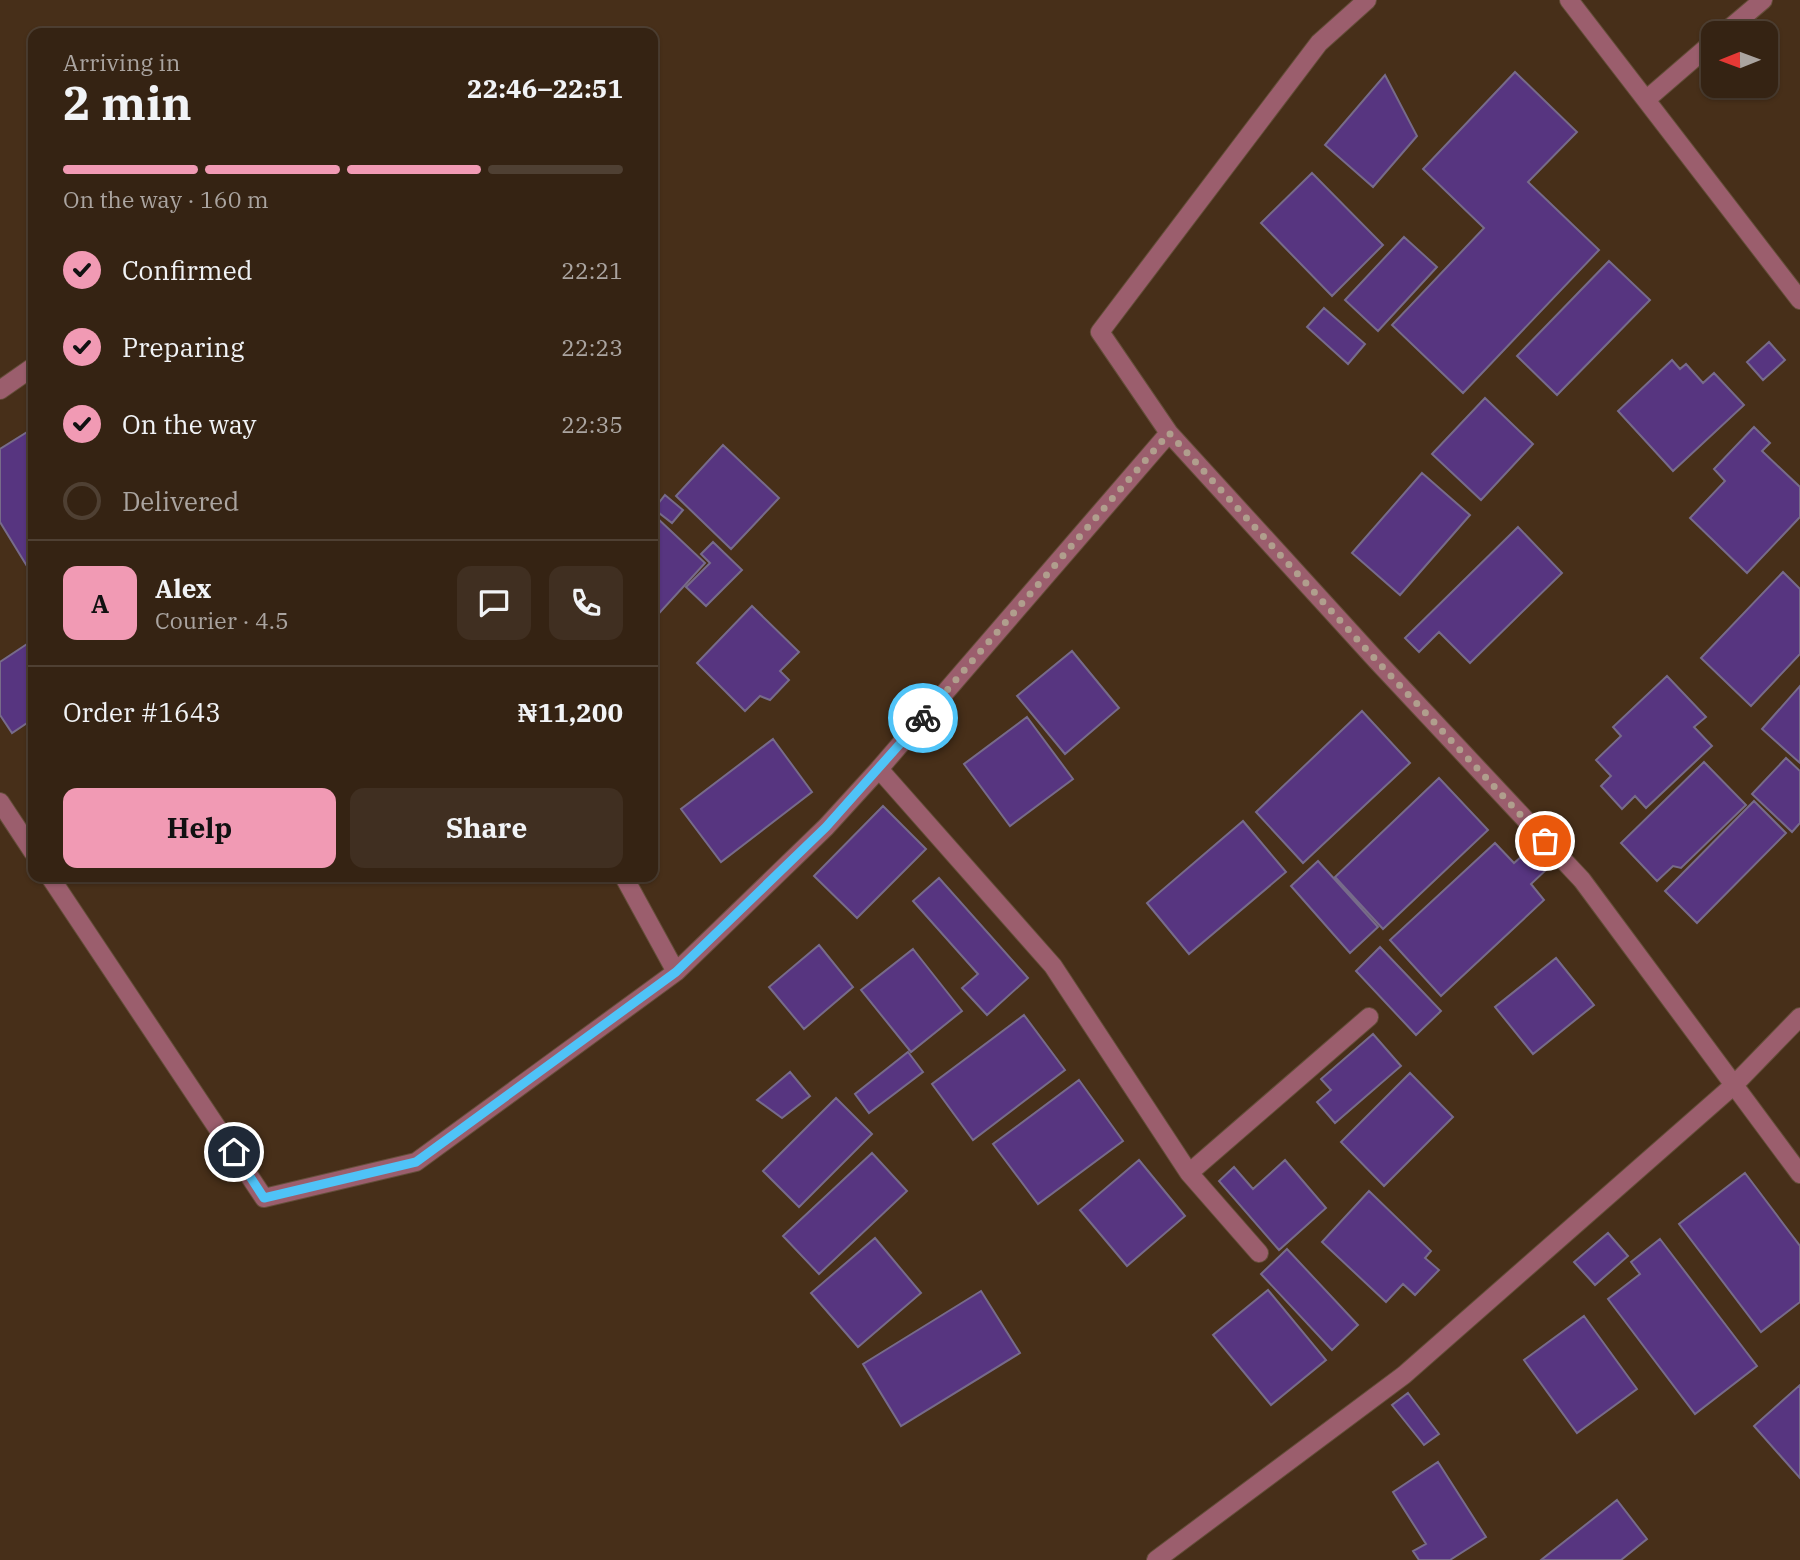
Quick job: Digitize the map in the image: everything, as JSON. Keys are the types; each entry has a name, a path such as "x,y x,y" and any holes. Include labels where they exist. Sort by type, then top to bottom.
{"street":[{"path":"1367,0 1319,43 1100,332 1169,433 1582,880 1800,1174"},
{"path":"1569,0 1800,300"},
{"path":"1738,21 1763,0"},
{"path":"1647,99 1701,52"},
{"path":"0,390 28,370"},
{"path":"53,882 264,1198 416,1162 676,972 826,827 1169,433"},
{"path":"879,769 1053,966 1189,1173 1259,1253"},
{"path":"0,802 28,844"},
{"path":"627,882 676,972"},
{"path":"1189,1173 1369,1017"},
{"path":"1156,1560 1404,1375 1734,1085 1800,1017"}],"building":[{"path":"1515,72 1577,132 1528,182 1599,250 1463,393 1392,325 1484,228 1423,169"},
{"path":"1385,75 1417,136 1373,187 1325,145"},
{"path":"1312,173 1383,245 1332,296 1261,223"},
{"path":"1404,237 1437,267 1378,331 1345,300"},
{"path":"1609,261 1650,300 1557,395 1517,356"},
{"path":"1324,308 1365,344 1348,364 1307,327"},
{"path":"1769,342 1785,360 1763,380 1747,362"},
{"path":"1672,360 1680,369 1686,364 1703,383 1714,373 1744,405 1673,471 1618,411"},
{"path":"1485,398 1533,444 1481,500 1432,454"},
{"path":"1754,427 1770,443 1762,451 1800,487 1800,517 1747,573 1690,518 1725,481 1714,469"},
{"path":"28,432 28,568 0,522 0,449"},
{"path":"723,445 779,498 731,549 676,496"},
{"path":"1422,473 1470,515 1400,595 1352,553"},
{"path":"665,495 683,510 672,523 658,512 658,504"},
{"path":"658,519 705,563 658,615"},
{"path":"1518,527 1562,573 1470,663 1439,632 1419,652 1405,638"},
{"path":"713,542 742,570 706,606 686,587 710,563 701,554"},
{"path":"1783,572 1800,589 1800,654 1751,706 1701,658"},
{"path":"752,606 799,652 780,671 789,680 770,700 760,696 745,711 697,663"},
{"path":"28,643 28,722 12,733 0,715 0,662"},
{"path":"1072,651 1119,708 1065,754 1017,696"},
{"path":"1667,676 1706,717 1694,727 1712,746 1646,808 1635,796 1622,809 1601,786 1611,776 1596,760 1621,736 1613,727"},
{"path":"1800,686 1800,763 1762,729"},
{"path":"1362,711 1410,763 1303,863 1256,812"},
{"path":"1027,717 1073,779 1010,826 964,764"},
{"path":"773,739 812,792 721,862 681,809"},
{"path":"1786,758 1800,771 1800,823 1792,832 1752,794"},
{"path":"1704,762 1746,805 1681,868 1673,866 1657,881 1621,843"},
{"path":"1439,778 1488,830 1383,929 1335,877"},
{"path":"1754,801 1786,833 1697,923 1665,891"},
{"path":"883,806 926,849 857,918 814,876"},
{"path":"1243,821 1286,872 1189,954 1147,903"},
{"path":"1495,843 1514,863 1530,849 1548,868 1531,884 1544,900 1441,996 1390,940"},
{"path":"1318,861 1378,927 1350,953 1291,886"},
{"path":"939,878 1028,978 987,1015 962,988 978,974 913,901"},
{"path":"819,945 853,987 804,1029 769,987"},
{"path":"1380,947 1441,1011 1416,1035 1356,971"},
{"path":"913,949 962,1011 911,1052 861,990"},
{"path":"1556,958 1594,1005 1533,1054 1495,1007"},
{"path":"1024,1015 1065,1070 973,1140 932,1084"},
{"path":"1373,1034 1401,1066 1335,1123 1317,1102 1331,1090 1321,1079"},
{"path":"908,1052 923,1072 869,1113 855,1094"},
{"path":"790,1072 810,1096 782,1118 757,1100"},
{"path":"1410,1073 1453,1117 1384,1186 1341,1142"},
{"path":"1079,1080 1123,1141 1038,1204 993,1144"},
{"path":"836,1098 872,1134 799,1207 763,1171"},
{"path":"872,1153 907,1191 819,1274 783,1236"},
{"path":"1139,1160 1185,1216 1127,1266 1080,1210"},
{"path":"1285,1160 1326,1208 1279,1250 1219,1181 1234,1167 1253,1189"},
{"path":"1745,1173 1800,1246 1800,1302 1761,1332 1679,1224"},
{"path":"1369,1191 1431,1251 1425,1258 1439,1270 1415,1295 1403,1284 1386,1302 1322,1242"},
{"path":"1608,1233 1628,1256 1595,1285 1574,1262"},
{"path":"875,1238 921,1293 858,1347 811,1293"},
{"path":"1660,1239 1757,1366 1695,1414 1608,1299 1640,1274 1631,1262"},
{"path":"1287,1249 1358,1325 1332,1350 1261,1274"},
{"path":"1268,1290 1326,1360 1271,1405 1213,1335"},
{"path":"981,1291 1020,1353 901,1426 863,1364"},
{"path":"1584,1316 1637,1389 1577,1433 1524,1360"},
{"path":"1800,1385 1800,1478 1754,1426"},
{"path":"1408,1393 1439,1434 1424,1445 1392,1405"},
{"path":"1438,1462 1486,1537 1450,1560 1419,1560 1413,1551 1426,1544 1393,1492"},
{"path":"1617,1500 1647,1539 1621,1560 1541,1560"}],"way so far":[{"path":"923,718 1169,433 1545,841"}],"route":[{"path":"234,1152 264,1198 416,1162 676,972 826,827 923,718"}]}
